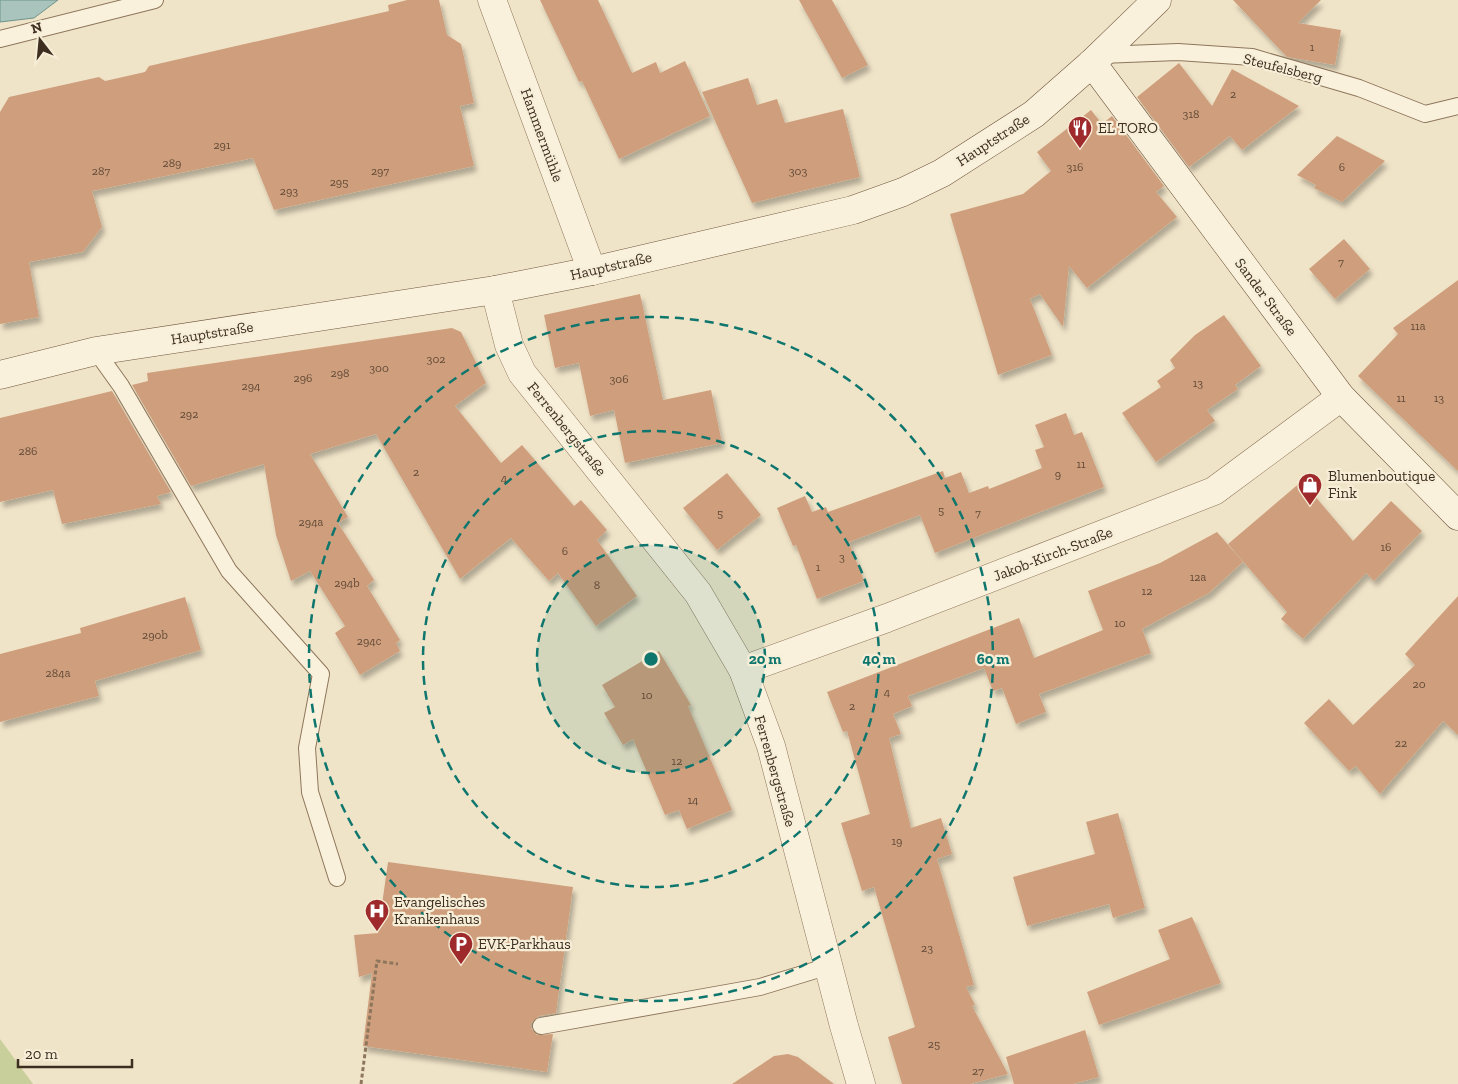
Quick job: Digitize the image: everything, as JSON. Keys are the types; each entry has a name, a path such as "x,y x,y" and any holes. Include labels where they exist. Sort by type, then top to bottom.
{"street":[{"name":"Hammermühle","path":"492,0 592,271"},
{"name":"Hauptstraße","path":"0,375 96,351 495,290 592,271 853,210 903,192 942,173 1026,120 1097,59 1157,0"},
{"name":"Sander Straße","path":"1097,59 1341,397 1458,516"},
{"name":"Ferrenbergstraße","path":"495,290 509,345 522,372 698,592 743,670 771,746 828,966 861,1084"},
{"name":"Jakob-Kirch-Straße","path":"743,670 887,618 1214,491 1341,397"}],"lane":[{"path":"0,39 155,0"},
{"name":"Steufelsberg","path":"1097,59 1178,52 1252,57 1359,88 1425,114 1458,106"},
{"path":"96,351 121,386 229,571 321,674 307,748 310,792 337,878"},
{"path":"541,1026 760,987 828,966"}],"path":[{"path":"361,1084 377,961 398,964"}],"green space":[{"path":"0,1039 33,1084 0,1084"}],"water":[{"path":"0,0 58,0 34,18 0,22"}],"building":[{"path":"407,0 439,0 447,35 461,44 474,103 460,106 474,166 274,210 253,158 92,191 102,227 83,252 29,262 39,317 0,324 0,112 9,97 99,77 105,81 145,72 149,66 389,11 388,5"},
{"path":"540,0 598,0 632,73 656,62 660,73 685,61 710,116 619,159 582,81 579,82"},
{"path":"799,0 832,0 868,65 842,78"},
{"path":"1233,0 1321,0 1298,23 1341,30 1335,65 1287,57"},
{"path":"1179,63 1212,106 1232,69 1299,106 1242,150 1230,136 1189,167 1137,97"},
{"path":"748,78 757,105 777,99 785,123 843,109 860,177 752,203 702,92"},
{"path":"1091,110 1102,124 1112,116 1164,186 1156,192 1177,217 1087,288 1069,266 1063,327 1040,294 1030,299 1052,355 998,375 950,214 1023,194 1051,171 1037,152"},
{"path":"1337,136 1385,161 1342,202 1314,188 1316,185 1297,175"},
{"path":"1344,239 1370,269 1335,299 1309,269"},
{"path":"1458,280 1458,471 1358,376 1398,334 1393,328"},
{"path":"640,294 663,400 711,390 722,443 625,463 614,410 590,416 579,363 555,368 544,315"},
{"path":"1224,315 1261,366 1235,385 1238,389 1207,410 1215,421 1156,462 1122,413 1161,387 1157,381 1175,368 1170,360 1195,335"},
{"path":"452,328 461,332 486,383 455,406 501,463 522,445 574,506 581,500 607,530 597,540 637,596 596,626 558,573 549,581 511,538 460,579 376,434 310,454 348,517 338,523 374,580 367,586 400,640 396,643 400,651 360,675 335,633 345,626 310,571 291,581 276,535 264,464 191,486 132,385 148,381 147,373"},
{"path":"112,391 171,492 157,496 161,504 62,524 53,490 0,502 0,418"},
{"path":"1066,413 1074,435 1082,432 1104,487 935,553 920,515 849,542 864,581 817,599 796,545 793,546 777,508 805,496 812,512 826,507 828,512 943,471 945,478 961,472 969,493 988,486 989,489 1042,468 1035,450 1044,447 1035,425"},
{"path":"727,473 761,515 717,550 683,508"},
{"path":"1302,481 1353,541 1391,501 1422,531 1374,581 1366,573 1303,639 1281,619 1287,612 1228,544"},
{"path":"1217,532 1243,562 1209,593 1142,629 1151,653 1039,694 1046,712 1016,724 1002,688 993,691 984,668 908,696 912,706 893,714 901,734 889,738 911,828 941,818 952,854 937,859 974,985 966,987 975,1005 972,1006 1008,1074 970,1084 902,1084 888,1037 915,1027 874,887 862,891 841,823 870,814 847,731 843,732 827,692 1019,618 1034,658 1103,630 1088,591 1160,563"},
{"path":"1458,596 1458,735 1443,721 1380,794 1356,766 1349,771 1304,723 1329,699 1353,725 1415,665 1405,654"},
{"path":"185,597 201,650 95,681 99,696 0,722 0,654 81,633 80,628"},
{"path":"659,651 691,705 688,706 732,810 687,829 679,810 665,815 633,739 623,745 604,713 615,707 602,685"},
{"path":"1118,813 1145,908 1113,918 1109,904 1027,926 1013,877 1095,854 1086,822"},
{"name":"EVK-Parkhaus","path":"388,862 573,887 556,1013 539,1016 531,1023 531,1028 537,1035 553,1034 547,1072 363,1046 372,973 359,977 354,935 378,933"},
{"path":"1192,917 1221,983 1099,1025 1087,992 1170,959 1158,930"},
{"path":"1085,1030 1099,1077 1073,1084 1014,1084 1006,1057"},
{"path":"788,1054 798,1057 834,1084 732,1084 774,1056"}],"place":[{"name":"EL TORO","path":"1080,149"},
{"name":"Blumenboutique Fink","path":"1310,506"},
{"name":"Evangelisches Krankenhaus","path":"377,932"},
{"name":"EVK-Parkhaus","path":"461,965"}]}
